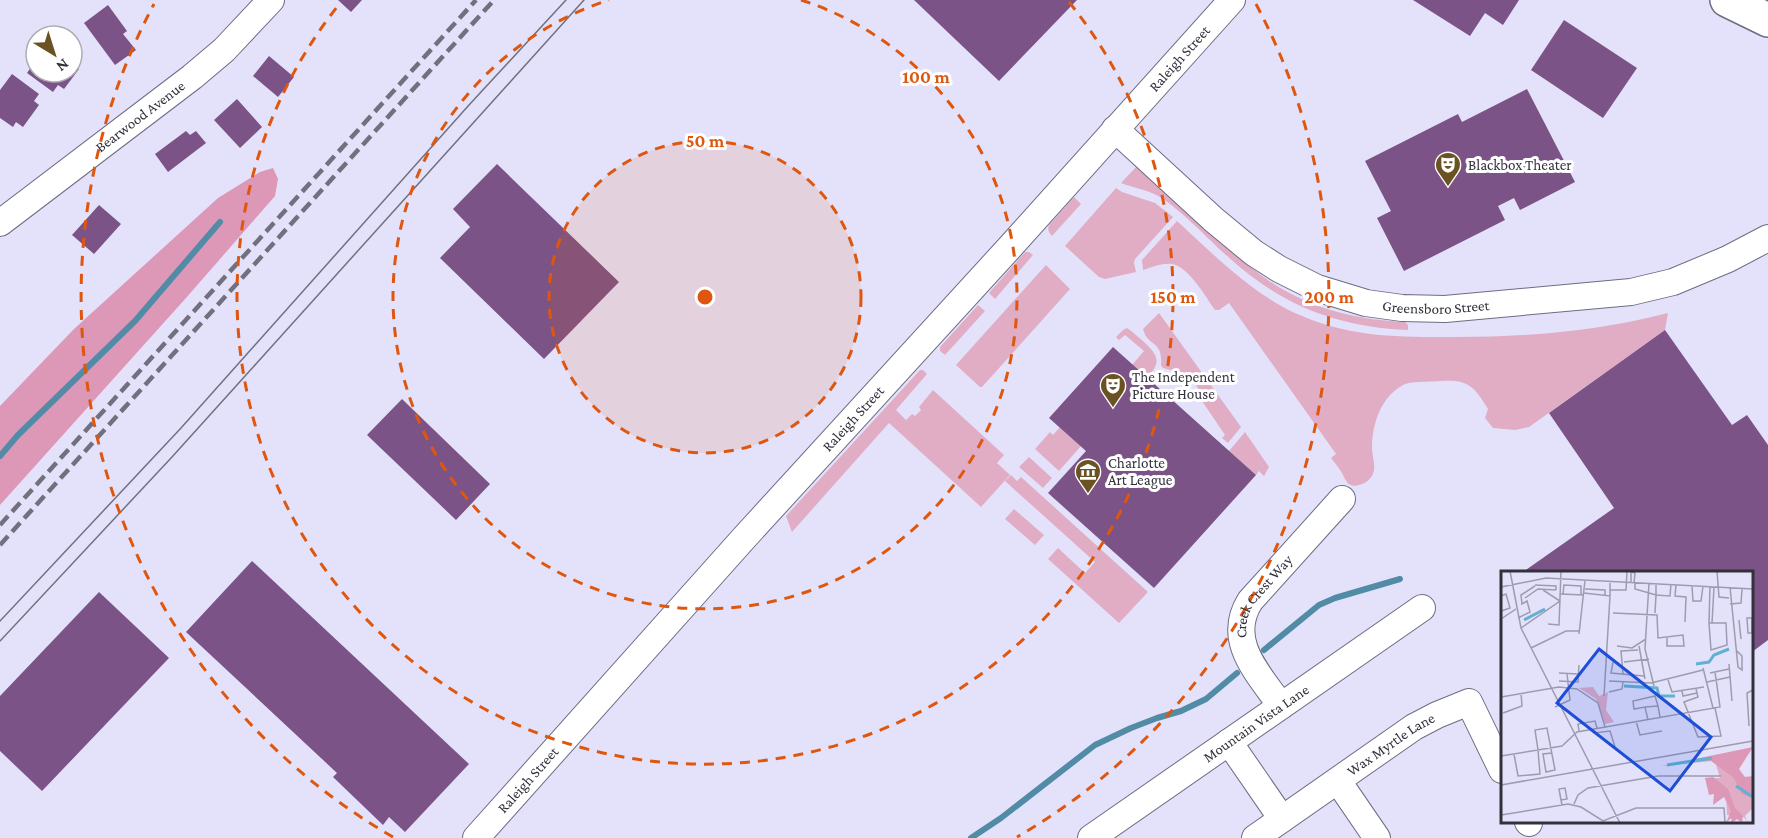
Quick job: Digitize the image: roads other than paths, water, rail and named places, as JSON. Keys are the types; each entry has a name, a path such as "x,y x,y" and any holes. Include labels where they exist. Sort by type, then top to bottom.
{"main road":[{"path":"1727,0 1768,20"}],"street":[{"name":"Bearwood Avenue","path":"0,223 192,77 224,50 272,0"},
{"name":"Raleigh Street","path":"476,838 744,538 1232,0"},
{"name":"Greensboro Street","path":"1115,129 1214,220 1254,253 1279,269 1317,288 1366,303 1402,308 1444,309 1630,292 1673,282 1728,259 1768,238"},
{"name":"Creek Crest Way","path":"1281,706 1242,645 1240,622 1250,601 1342,498"},
{"name":"Mountain Vista Lane","path":"1091,838 1422,608"},
{"name":"Wax Myrtle Lane","path":"1255,838 1414,727 1468,702 1501,766"},
{"path":"1229,742 1282,819"},
{"path":"1338,781 1377,838"}],"waterway":[{"path":"0,456 18,435 135,321 220,222"},
{"path":"1264,650 1319,605 1400,579"},
{"path":"971,838 1001,818 1095,745 1131,728 1181,711 1206,699 1237,673"}],"tram line":[{"path":"0,621 181,428 469,105 566,0"},
{"path":"0,641 172,457 584,0"}],"railway":[{"path":"0,525 476,0"},
{"path":"0,545 494,0"}],"place":[{"name":"Blackbox Theater","path":"1448,188"},
{"name":"The Independent Picture House","path":"1113,409"},
{"name":"Charlotte Art League","path":"1088,495"}]}
